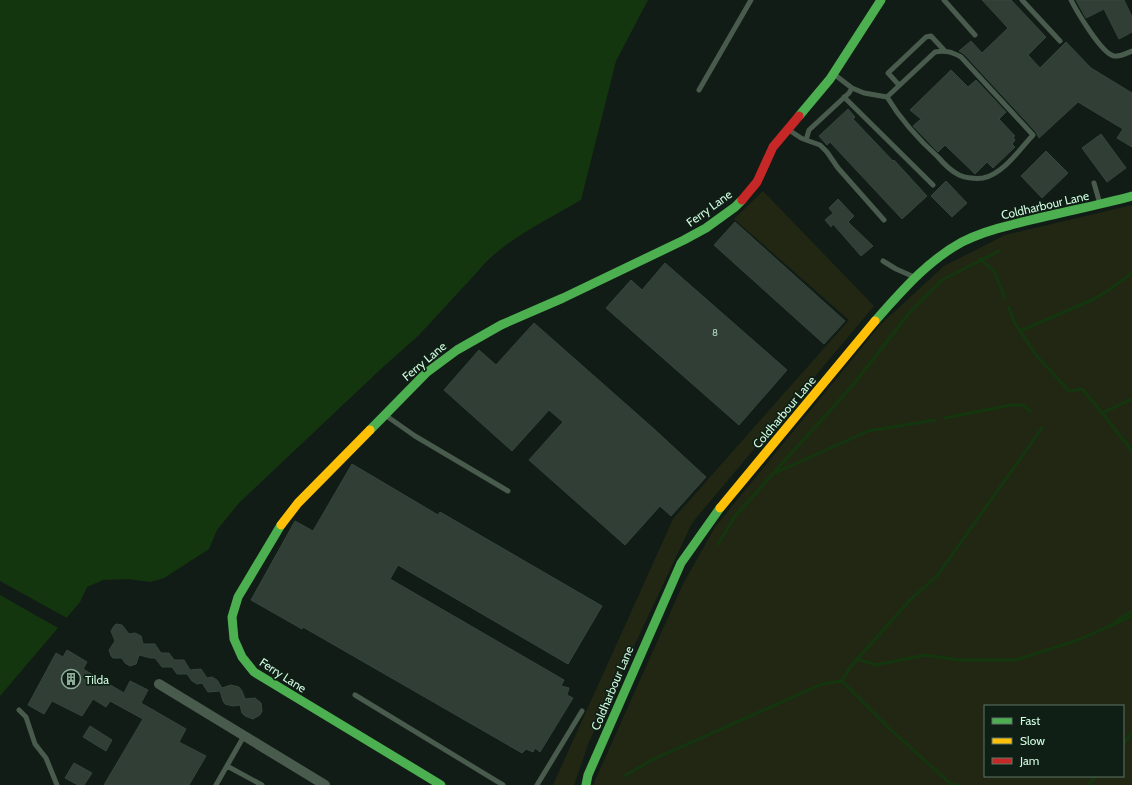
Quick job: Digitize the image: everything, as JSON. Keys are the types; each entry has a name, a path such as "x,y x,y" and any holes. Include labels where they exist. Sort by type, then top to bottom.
{"street":[{"name":"Ferry Lane","path":"441,785 254,672 242,657 234,639 232,617 238,597 282,521 437,363 466,344 501,325 563,298 684,240 706,228 735,207 747,195 761,174 773,147 834,74 881,0"},
{"name":"Coldharbour Lane","path":"586,785 588,775 681,563 720,508 871,326 915,277 941,256 984,232 1042,216 1100,205 1132,196"},
{"path":"158,684 325,785"}],"lane":[{"path":"699,90 751,0"},
{"path":"944,0 975,35"},
{"path":"1022,0 1060,41"},
{"path":"1071,0 1101,46 1109,54 1118,56 1132,50"},
{"path":"899,85 888,73 926,37 932,36 944,50"},
{"path":"834,74 852,88 864,93 887,97 899,116 918,138 951,170 960,176 983,178 993,174 1009,162 1033,134 961,57 953,52 944,50 935,52 887,97"},
{"path":"806,140 809,130 852,88"},
{"path":"844,97 932,185"},
{"path":"788,129 801,138 820,145 838,168 884,220"},
{"path":"1094,183 1100,205"},
{"path":"883,261 896,269 915,277"},
{"path":"385,415 414,436 508,491"},
{"path":"356,695 503,785"},
{"path":"18,710 26,718 35,744 46,758 57,785"},
{"path":"537,785 582,711"},
{"path":"216,785 244,736"},
{"path":"227,766 262,785"}],"shaded area":[{"path":"0,0 648,0 616,61 581,200 527,231 489,259 419,335 239,503 217,530 209,549 164,578 150,582 128,579 103,580 87,587 80,602 0,696"},
{"path":"763,191 874,306 692,523 589,742 574,785 553,785 673,519 849,320 734,219"},
{"path":"1132,205 1132,785 593,785 683,584 715,527 881,324 944,266 1005,235"}],"pier":[{"path":"0,581 67,618 58,628 0,595"}],"building":[{"path":"982,0 1011,0 1046,37 1028,55 1040,68 1066,42 1091,68 1132,93 1132,147 1117,138 1123,129 1078,102 1039,138 1036,132 964,54 959,51 971,41 982,53 1008,28"},
{"path":"1076,0 1124,0 1132,17 1132,32 1119,39 1104,9 1086,18"},
{"path":"951,70 968,87 976,80 1006,112 999,119 1015,136 1013,137 1015,140 1012,144 1015,147 993,168 987,162 975,174 945,145 938,152 913,126 921,119 910,110"},
{"path":"848,109 855,117 853,119 927,196 902,219 830,142 827,145 819,136"},
{"path":"1101,134 1126,168 1107,182 1082,148"},
{"path":"1046,151 1068,173 1042,198 1021,176"},
{"path":"946,181 967,203 952,217 931,196"},
{"path":"838,199 854,216 848,222 873,246 861,256 833,224 831,227 825,220 833,213 829,208"},
{"path":"735,222 845,321 824,344 714,245"},
{"path":"665,263 787,370 739,425 606,308 631,280 642,290"},
{"path":"534,323 706,477 671,516 660,506 625,545 529,460 563,422 549,410 512,451 444,390 479,350 496,365"},
{"path":"352,464 438,515 440,512 602,606 568,664 398,565 390,579 564,680 561,686 569,688 567,695 573,698 540,752 535,748 533,752 526,749 522,753 303,627 302,629 251,600 295,521 313,531"},
{"path":"116,624 122,625 129,634 135,633 141,636 143,644 155,644 161,653 169,653 174,660 184,660 190,670 201,669 207,678 212,677 217,680 222,688 231,685 239,687 245,699 255,698 261,703 262,711 260,715 253,719 245,716 242,713 240,705 233,706 225,704 220,691 208,692 202,683 197,684 192,681 187,674 177,674 172,667 162,667 155,658 139,655 136,664 130,666 125,663 122,658 113,658 109,650 115,641 111,631"},
{"path":"67,650 87,662 83,669 124,693 130,681 148,690 141,703 186,729 179,742 206,756 189,785 104,785 143,719 110,701 106,707 93,699 82,716 52,701 44,714 28,705 56,653 63,657"},
{"path":"90,726 112,740 106,751 83,737"},
{"path":"74,763 92,773 84,785 78,785 65,778"}],"waterway":[{"path":"718,544 736,515 853,385 910,312 942,280 999,251"},
{"path":"980,259 994,271 1005,298"},
{"path":"1020,331 1092,300 1109,290 1132,273"},
{"path":"1009,307 1014,322 1036,355 1069,391 1082,389 1132,451"},
{"path":"1102,413 1132,399"},
{"path":"945,418 1011,405 1023,405 1030,411"},
{"path":"775,473 868,431 935,420"},
{"path":"842,681 851,666 911,599 937,576 1042,428"},
{"path":"1115,622 1132,611"},
{"path":"857,659 876,665 925,655 959,660 1016,660 1078,640 1132,616"},
{"path":"624,776 654,759 822,684 842,681 891,730 951,784 958,785"},
{"path":"1124,743 1132,733"},
{"path":"1088,785 1095,777"}],"traffic: fast":[{"path":"799,116 830,79 881,0"},
{"path":"875,321 905,288 937,258 962,242 998,228 1132,196"},
{"path":"370,430 426,373 457,350 501,325 563,298 684,240 706,228 735,207 742,200"},
{"path":"586,785 588,775 681,563 720,508"},
{"path":"281,525 238,597 232,617 234,639 242,657 254,672 441,785"}],"traffic: slow":[{"path":"720,508 875,321"},
{"path":"281,525 298,503 370,430"}],"traffic: jam":[{"path":"742,200 757,182 773,147 799,116"}],"place":[{"name":"Tilda","path":"71,679"}]}
